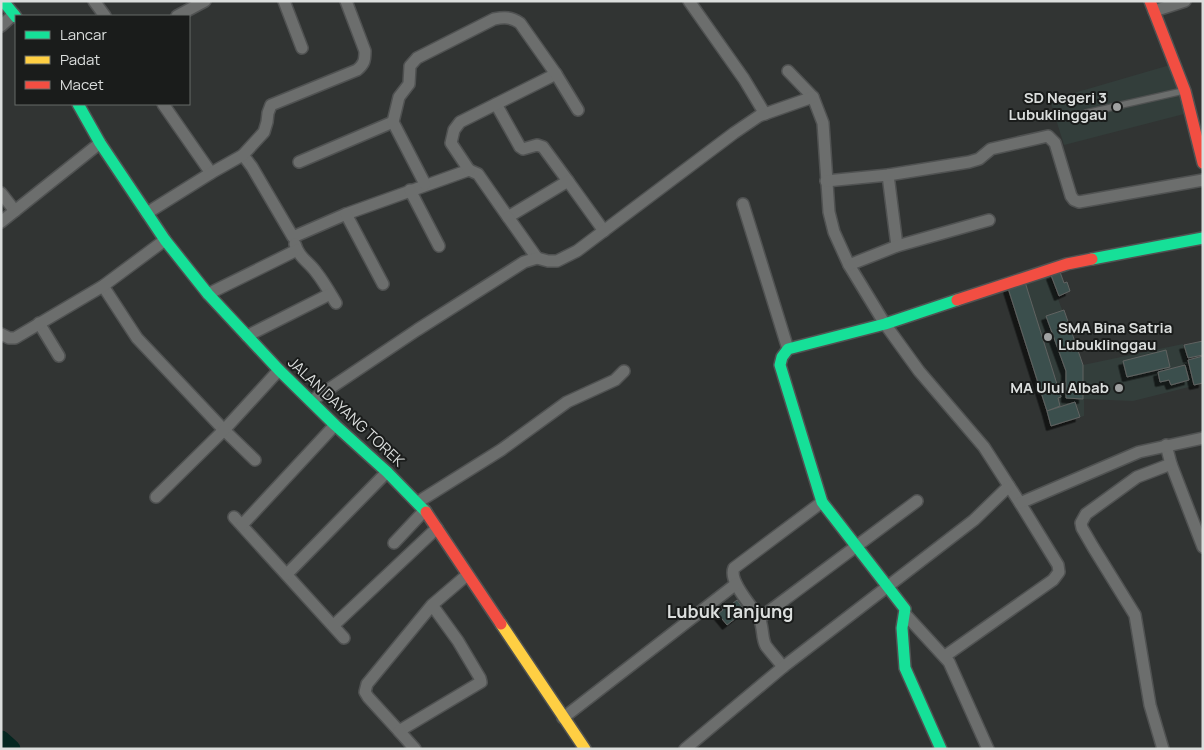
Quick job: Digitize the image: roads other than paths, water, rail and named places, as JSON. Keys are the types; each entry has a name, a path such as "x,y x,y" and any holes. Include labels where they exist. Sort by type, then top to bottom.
{"main road":[{"path":"3,1 15,15"},
{"path":"1152,6 1185,91 1203,163"},
{"name":"JALAN DAYANG TOREK","path":"79,105 100,143 165,240 208,294 279,370 335,425 388,472 421,506 563,718 586,749"},
{"path":"942,749 905,668 902,628 905,614 904,606 822,502 779,364 781,356 788,349 885,324 1067,264 1203,238"}],"street":[{"path":"94,1 104,15"},
{"path":"177,1 180,14 205,1"},
{"path":"284,1 302,48"},
{"path":"689,1 766,114"},
{"path":"1152,6 1185,1"},
{"path":"147,213 210,173 243,155 264,132 271,105 357,70 363,65 365,52 348,2"},
{"path":"1,26 15,15"},
{"path":"424,184 393,122 399,97 409,84 410,66 417,58 494,19 505,17 520,23 556,74 578,110"},
{"path":"788,71 813,97 823,123 829,212 834,232 849,265 885,324 919,371 984,447 1058,565 1059,572 1054,580 945,656"},
{"path":"556,74 460,122 454,130 451,143 469,170 478,174 537,258 548,262 557,261 578,251 759,116 813,97"},
{"path":"496,104 520,147 523,149 537,145 543,147 604,231"},
{"path":"164,105 210,173"},
{"path":"300,162 393,122"},
{"path":"826,181 888,175 969,162 979,159 991,149 1048,136 1055,143 1071,196 1079,202 1203,180"},
{"path":"1,222 100,143"},
{"path":"243,155 293,237 297,250 305,262 315,270 333,299 248,336"},
{"path":"293,237 424,184 469,170"},
{"path":"888,175 897,246"},
{"path":"508,217 568,181"},
{"path":"410,190 439,246"},
{"path":"1,194 15,211"},
{"path":"743,204 788,349"},
{"path":"346,214 383,284"},
{"path":"849,265 897,246 989,220"},
{"path":"1,334 9,338 15,338 103,286 165,240"},
{"path":"208,294 297,250"},
{"path":"311,401 417,330 524,262 537,258"},
{"path":"103,286 137,338 255,460"},
{"path":"39,323 59,356"},
{"path":"156,497 224,430 279,370"},
{"path":"394,543 421,506 567,402 615,380 624,371"},
{"path":"335,425 238,521 344,638"},
{"path":"1020,503 1122,458 1166,445 1203,438"},
{"path":"1166,445 1171,464 1203,547"},
{"path":"1163,749 1150,705 1135,615 1092,547 1081,523 1086,514 1137,477 1171,464"},
{"path":"287,574 388,472"},
{"path":"685,749 783,667 974,520 1009,486"},
{"path":"760,618 917,501"},
{"path":"783,667 764,644 760,618 736,584 733,576 734,568 822,502"},
{"path":"334,626 436,528"},
{"path":"415,749 368,697 365,692 366,684 432,605 467,575"},
{"path":"563,718 736,584"},
{"path":"400,731 480,682 480,678 458,641 432,605"},
{"path":"905,614 949,662 988,749"}],"lane":[{"path":"1086,113 1185,91"}],"waterway":[{"path":"1,740 11,749"}],"place":[{"name":"SD Negeri 3 Lubuklinggau","path":"1117,107"},
{"name":"SMA Bina Satria Lubuklinggau","path":"1048,337"},
{"name":"MA Ulul Albab","path":"1119,388"}],"district":[{"name":"Lubuk Tanjung","path":"730,612"}]}
